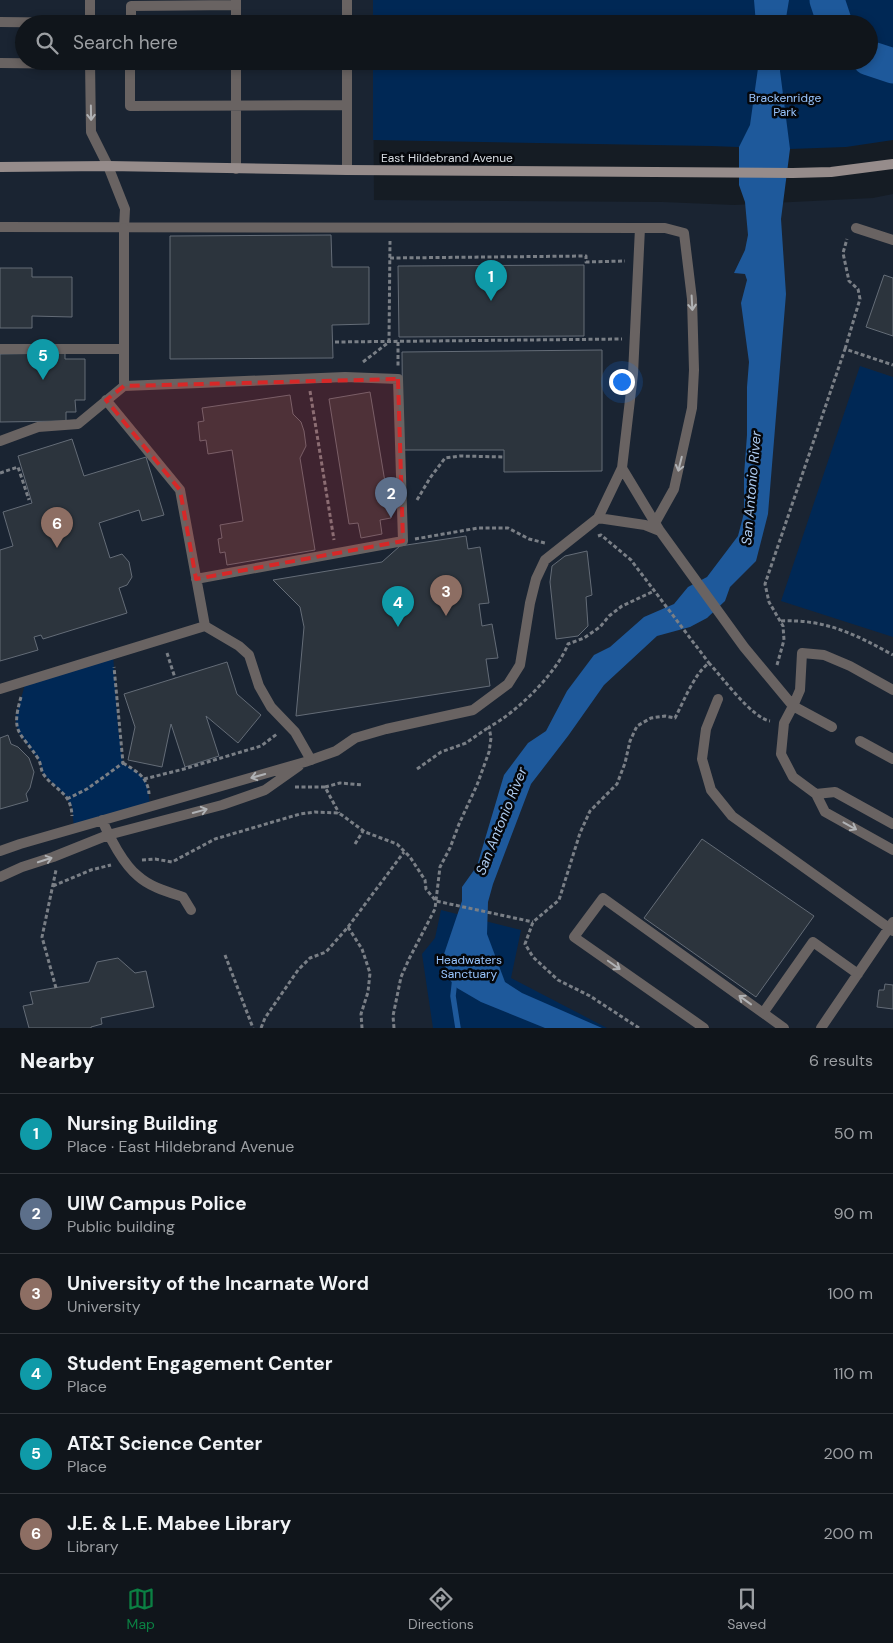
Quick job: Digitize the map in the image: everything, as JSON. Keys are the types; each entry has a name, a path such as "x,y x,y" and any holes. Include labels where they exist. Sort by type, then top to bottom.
{"main road":[{"name":"East Hildebrand Avenue","path":"0,167 108,166 236,169 793,173 831,172 893,164"}],"street":[{"path":"90,0 90,15"},
{"path":"347,15 348,0"},
{"path":"131,15 131,6 236,2 236,15"},
{"path":"0,22 15,22"},
{"path":"0,63 15,63"},
{"path":"90,70 91,132 108,166 125,209 124,386"},
{"path":"130,70 130,106 347,105"},
{"path":"236,70 236,169"},
{"path":"347,70 347,170"},
{"path":"0,227 664,228 684,233 692,299 694,370 692,408 674,489 658,527"},
{"path":"0,851 308,761 336,751 355,738 386,729 473,710 508,684 520,665 530,602 536,578 545,560 598,518 622,468 633,374 640,228"},
{"path":"856,228 893,240"},
{"path":"0,349 124,349"},
{"path":"0,441 38,427 78,424 124,386 345,377 398,379 402,541 196,578"},
{"path":"106,400 180,490 205,626"},
{"path":"622,468 658,527 744,647 773,683 792,706 832,727"},
{"path":"598,518 658,527"},
{"path":"0,689 205,626 239,646 249,655 260,686 271,707 295,732 308,761"},
{"path":"893,690 850,666 824,655 802,653 800,690 784,723 781,754 793,777 816,794 826,812 893,850"},
{"path":"718,700 706,729 702,759 711,790 732,816 892,927 821,1028"},
{"path":"860,741 893,759"},
{"path":"0,877 108,835 222,805 266,790 308,761"},
{"path":"816,794 835,792 893,824"},
{"path":"102,820 108,835 137,876 159,889 183,897 190,910"},
{"path":"704,1028 574,937 603,898 784,1028"},
{"path":"763,1013 813,942 858,974"}],"path":[{"path":"773,683 784,640 783,626 769,602 765,584 845,349 860,299 858,290 849,281 843,253 850,226 856,228"},
{"path":"390,228 390,342"},
{"path":"390,258 586,256 586,262 638,261"},
{"path":"335,342 635,339"},
{"path":"345,377 390,342"},
{"path":"398,342 398,379"},
{"path":"845,349 893,365"},
{"path":"308,379 336,553"},
{"path":"401,522 445,458 460,456 504,457"},
{"path":"0,473 18,467 29,500"},
{"path":"417,769 441,752 466,743 488,727 502,720 528,698 563,656 568,644 584,638 600,627 609,616 622,606 654,591"},
{"path":"668,609 709,662 745,703 767,721 784,723"},
{"path":"781,621 802,620 844,630 893,654"},
{"path":"113,654 118,726 123,763 140,774 144,779 148,787 150,807"},
{"path":"169,659 175,678"},
{"path":"639,1028 590,996 558,980 532,957 525,944 533,922 559,900 580,833 590,811 617,784 625,763 630,741 637,726 651,718 665,716 675,718 698,676 709,662"},
{"path":"26,681 16,716 16,724 19,733 40,762 43,774 58,788 72,807 74,829"},
{"path":"144,779 261,746 288,725"},
{"path":"394,1028 393,1016 401,978 408,959 436,909 440,867 477,785 491,738 488,727"},
{"path":"67,799 88,789 123,763"},
{"path":"288,774 294,787 325,787 340,783 363,785"},
{"path":"325,787 339,813 363,831 397,844 410,858 425,880 426,889 436,901 533,922"},
{"path":"53,886 91,870 155,859 172,862 216,839 300,814 315,812 339,813"},
{"path":"355,844 363,831"},
{"path":"261,1028 298,970 310,958 326,952 404,852"},
{"path":"56,988 42,937 60,854"},
{"path":"348,926 362,949 370,973 368,992 360,1014 362,1028"},
{"path":"225,955 253,1028"}],"highlighted area":[{"path":"398,379 403,541 196,579 180,490 106,400 124,386"}],"shaded area":[{"path":"0,0 373,0 373,15 15,15 15,70 373,70 374,200 663,202 734,205 873,198 893,194 893,1028 0,1028"}],"green space":[{"name":"Brackenridge Park","path":"373,0 893,0 893,140 846,147 790,149 373,140 373,70 878,70 878,15 373,15"},
{"path":"860,366 893,377 893,637 781,601"},
{"path":"113,654 118,726 123,763 137,772 147,784 150,807 74,829 72,807 65,795 43,774 40,762 19,733 16,716 26,681"},
{"name":"Headwaters Sanctuary","path":"441,910 521,930 511,978 607,1028 433,1028 422,954 435,938"}],"water":[{"path":"754,0 789,0 786,15 755,15"},
{"name":"San Antonio River","path":"758,70 780,70 790,149 781,219 786,294 768,514 756,561 730,587 725,601 707,618 690,627 657,636 604,685 531,784 493,884 488,902 487,934 505,982 522,993 602,1028 545,1028 481,1002 457,988 449,979 443,957 462,901 462,887 477,866 504,775 528,743 546,731 567,691 594,655 610,647 644,617 674,604 688,587 707,577 738,536 744,513 749,362 741,303 747,280 745,274 734,273 745,250 748,235 745,202 739,185 739,147 750,125"}],"building":[{"path":"331,235 332,267 369,267 369,324 332,325 333,358 170,359 170,236"},
{"path":"584,265 584,336 399,337 398,266"},
{"path":"0,268 32,268 32,277 72,277 72,317 32,316 32,328 0,328"},
{"path":"884,275 893,278 893,336 866,327"},
{"path":"602,350 602,471 504,472 504,450 403,450 402,352"},
{"path":"65,353 65,359 85,359 85,400 75,400 76,412 66,412 66,421 0,422 0,354"},
{"path":"370,392 391,518 380,520 382,534 361,538 358,523 349,524 329,399"},
{"path":"290,395 293,414 301,422 304,431 306,446 300,458 315,550 227,565 225,552 220,553 218,539 222,538 220,525 243,521 232,450 208,454 206,440 200,441 198,422 204,421 202,408"},
{"path":"72,439 84,476 146,457 164,515 142,521 139,510 99,523 110,558 122,554 129,562 132,577 127,585 119,588 127,613 43,639 41,635 34,637 38,650 0,661 0,550 13,546 3,512 32,503 18,456"},
{"path":"466,536 468,549 480,547 489,603 479,604 482,626 492,624 498,658 486,659 490,686 296,716 304,627 300,607 273,580 382,562 400,546"},
{"path":"587,551 592,595 586,597 588,626 578,636 556,639 550,582 552,566 565,556"},
{"path":"227,662 237,694 261,715 238,743 206,716 219,756 185,767 171,724 162,767 128,760 135,727 124,694"},
{"path":"8,735 11,744 18,747 29,758 34,772 30,788 26,794 28,801 0,809 0,738"},
{"path":"702,839 814,916 756,997 644,918"},
{"path":"118,958 135,973 146,971 154,1007 101,1018 102,1024 91,1028 29,1028 23,1006 33,1004 30,992 89,982 97,962"},
{"path":"885,984 893,985 893,1009 877,1007 879,990 884,990"}],"waterway":[{"path":"827,0 832,15"},
{"path":"878,61 893,66"},
{"path":"455,978 453,996 458,1028"}],"place":[{"name":"Nursing Building","path":"491,301"},
{"name":"AT&T Science Center","path":"43,380"},
{"name":"UIW Campus Police","path":"391,518"},
{"name":"J.E. & L.E. Mabee Library","path":"57,548"},
{"name":"University of the Incarnate Word","path":"446,616"},
{"name":"Student Engagement Center","path":"398,627"}]}
